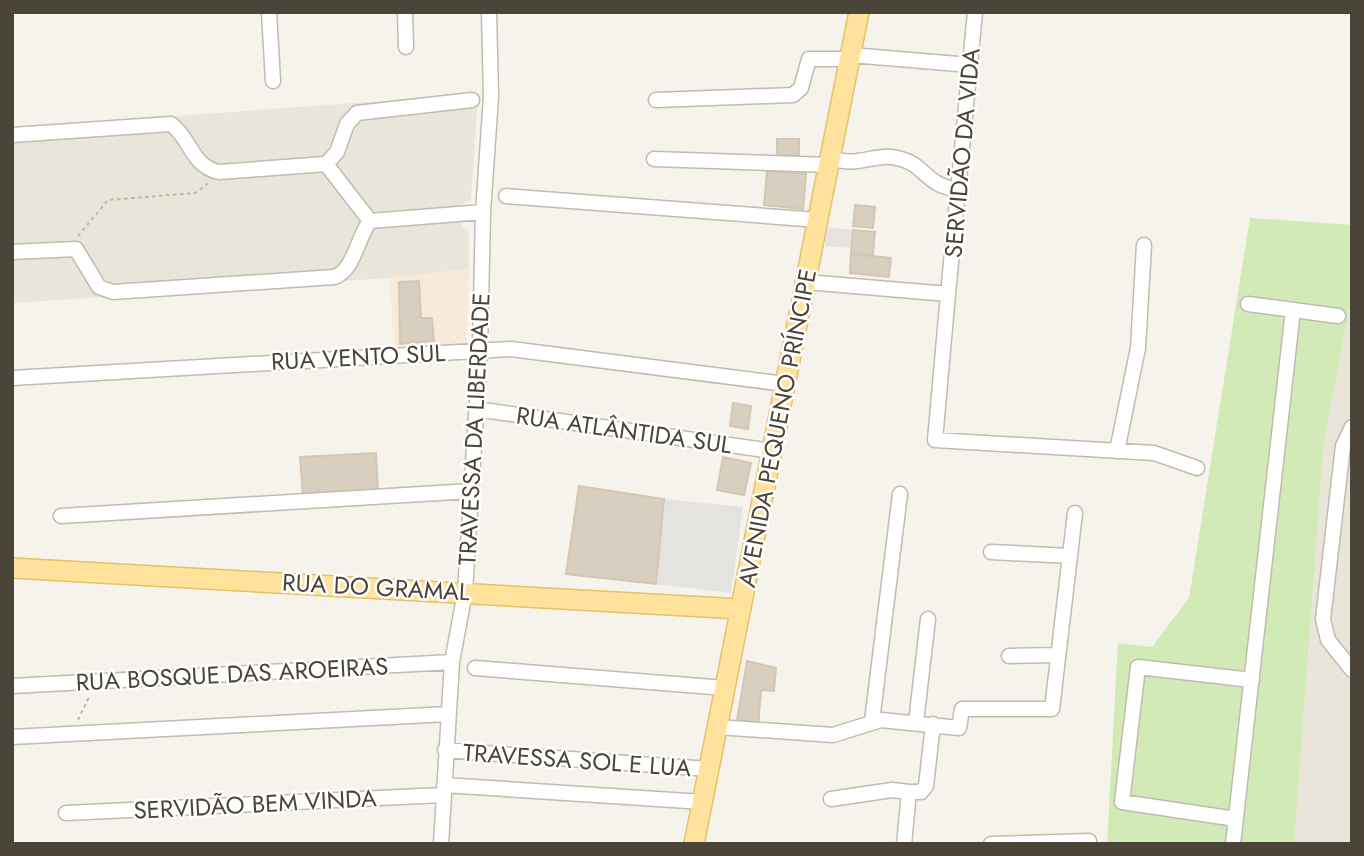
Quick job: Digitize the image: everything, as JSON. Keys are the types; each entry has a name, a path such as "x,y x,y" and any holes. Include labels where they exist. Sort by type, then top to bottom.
{"main road":[{"name":"AVENIDA PEQUENO PRÍNCIPE","path":"694,844 859,12"},
{"name":"RUA DO GRAMAL","path":"12,568 741,610"}],"street":[{"path":"269,12 272,80"},
{"path":"405,12 406,47"},
{"name":"TRAVESSA DA LIBERDADE","path":"441,844 452,662 465,592 477,409 483,212 491,97 489,12"},
{"name":"SERVIDÃO DA VIDA","path":"975,12 935,440 1117,451"},
{"path":"656,100 793,94 801,88 809,59 850,57 970,65"},
{"path":"12,135 171,124 179,130 201,166 219,172 326,164 337,152 347,124 357,113 472,100"},
{"path":"654,159 830,162 859,161 871,156 905,159 919,168 930,181 958,190"},
{"path":"326,164 370,221"},
{"path":"506,196 818,220"},
{"path":"370,221 483,212"},
{"path":"12,252 69,248 81,254 93,279 105,291 334,277 348,268 357,240 370,221"},
{"path":"1144,245 1138,348 1117,451 1163,455 1197,468"},
{"path":"806,282 948,294"},
{"path":"1248,304 1338,316"},
{"path":"1233,844 1293,310"},
{"name":"RUA VENTO SUL","path":"12,378 480,350 545,351 785,384"},
{"name":"RUA ATLÂNTIDA SUL","path":"477,409 772,450"},
{"path":"1352,428 1343,446 1323,619 1328,640 1352,670"},
{"path":"61,516 471,491"},
{"path":"872,721 900,494"},
{"path":"717,727 833,735 872,721 916,722 959,728 962,709 1052,709 1075,513"},
{"path":"991,552 1070,556"},
{"path":"916,722 928,619"},
{"path":"1009,656 1058,655"},
{"name":"RUA BOSQUE DAS AROEIRAS","path":"12,686 452,662"},
{"path":"1236,819 1122,802 1138,667 1252,680"},
{"path":"475,668 725,688"},
{"path":"12,737 448,714"},
{"path":"831,799 892,790 921,792 926,786 933,724"},
{"name":"TRAVESSA SOL E LUA","path":"446,750 709,769"},
{"name":"SERVIDÃO BEM VINDA","path":"66,813 444,790 703,802"},
{"path":"904,844 909,792"},
{"path":"992,844 1089,841"}],"path":[{"path":"69,248 108,200 195,193 219,172"},
{"path":"66,734 85,708 89,682"}],"shaded area":[{"path":"478,94 471,200 462,205 462,226 469,232 469,269 389,278 12,303 12,128"},
{"path":"826,227 853,230 852,248 825,246"},
{"path":"469,269 466,343 395,350 389,278"},
{"path":"1352,295 1352,844 1294,844 1324,441"},
{"path":"664,499 743,507 731,593 656,584"}],"green space":[{"path":"1250,218 1352,225 1352,295 1324,441 1294,844 1107,844 1118,643 1152,647 1189,598"}],"building":[{"path":"777,139 799,139 799,156 777,155"},
{"path":"767,171 806,174 803,209 764,205"},
{"path":"855,205 875,207 873,228 853,226"},
{"path":"853,230 875,232 873,255 851,253"},
{"path":"851,254 891,258 889,277 850,273"},
{"path":"419,281 421,318 432,318 434,341 400,344 399,282"},
{"path":"733,403 751,406 748,429 730,426"},
{"path":"376,453 378,493 303,497 300,457"},
{"path":"723,457 751,463 744,495 717,490"},
{"path":"579,486 664,499 656,584 566,574"},
{"path":"747,661 776,668 774,691 761,690 758,728 736,726"}]}
